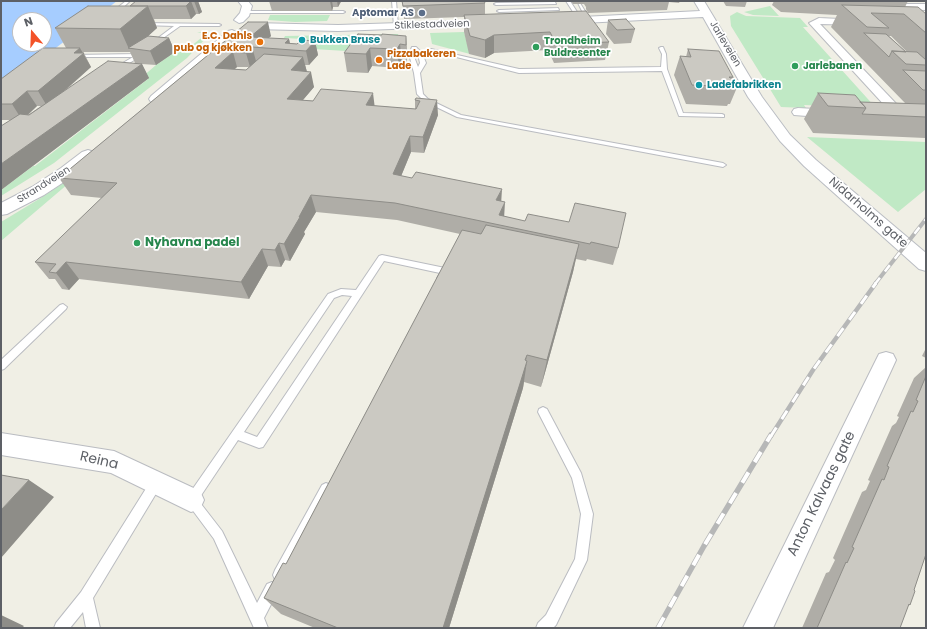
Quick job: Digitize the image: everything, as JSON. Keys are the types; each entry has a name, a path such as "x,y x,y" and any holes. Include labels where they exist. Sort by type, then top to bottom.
{"main road":[{"path":"146,106 239,22 247,6 243,1"},
{"name":"Jarleveien","path":"700,1 769,118 785,138 810,162"},
{"path":"551,21 707,14"},
{"name":"Stiklestadveien","path":"239,22 246,30 253,26 331,28 504,20"},
{"path":"219,25 217,29 223,32 239,22"},
{"name":"Strandveien","path":"1,210 38,191 67,172 98,147"},
{"name":"Nidarholms gate","path":"810,162 926,264"}],"street":[{"path":"888,1 908,17"},
{"path":"896,7 926,7"},
{"path":"866,22 820,21 814,23 902,117"},
{"path":"798,112 846,115"},
{"path":"886,116 915,118"},
{"name":"Anton Kalvaas gate","path":"758,628 886,360"},
{"name":"Reina","path":"1,444 114,462 191,500"}],"lane":[{"path":"108,18 128,1"},
{"path":"394,1 396,26"},
{"path":"568,1 585,20"},
{"path":"504,20 495,3 555,3"},
{"path":"578,4 585,20"},
{"path":"499,11 558,10"},
{"path":"239,22 343,12"},
{"path":"140,24 219,25"},
{"path":"112,72 139,55 178,25"},
{"path":"660,48 664,54 664,69 681,115 722,116"},
{"path":"431,50 519,71 664,69"},
{"path":"69,56 139,55"},
{"path":"417,73 420,94 426,100 459,116 723,165"},
{"path":"236,434 259,443 382,258 445,271 434,291"},
{"path":"259,623 218,535 191,500 331,296 341,292 359,293"},
{"path":"1,366 63,307"},
{"path":"542,628 551,620 581,560 587,514 577,477 543,412"},
{"path":"259,623 333,477"},
{"path":"61,628 86,597 156,483"},
{"path":"86,597 92,628"}],"green space":[{"path":"770,6 779,16 753,15 744,12"},
{"path":"737,12 746,16 800,18 808,27 803,27 876,108 804,105 806,108 781,107 731,26 730,16"},
{"path":"270,15 330,15 327,21 295,22 268,20"},
{"path":"205,31 209,32 208,36 187,58 54,163 1,196 1,190 35,166 148,79 141,78 156,65 175,52 186,50 205,35 204,33 197,33"},
{"path":"464,32 470,54 432,44 430,33"},
{"path":"398,34 400,44 362,52 297,48 304,39 284,38 285,36"},
{"path":"238,39 1,241 1,222 69,179"},
{"path":"807,137 926,142 926,189 898,212"}],"water":[{"path":"1,1 117,1 52,51 52,12 12,12 12,52 51,52 1,90"}],"building":[{"path":"136,1 191,1 186,6 130,6"},
{"path":"402,1 484,1 485,3 403,6"},
{"path":"842,5 918,7 926,14 926,33 904,14 871,13 889,28 867,27"},
{"path":"88,6 148,6 120,29 55,28"},
{"path":"586,11 609,42 556,44 550,32 494,35 485,40 470,36 464,15"},
{"path":"626,19 635,29 617,30 608,20"},
{"path":"248,22 268,22 250,37 289,39 285,43 297,44 301,40 315,41 306,51 252,47 246,53 233,52 215,68 246,70 264,54 303,57 291,70 311,72 287,99 313,101 321,89 373,93 366,105 416,109 420,101 415,100 416,98 437,100 423,137 410,136 393,174 412,178 416,172 502,189 496,200 505,202 499,215 525,221 528,214 569,222 575,203 626,213 618,248 591,242 590,244 395,203 311,195 284,244 279,243 275,250 262,249 241,282 66,262 56,273 49,272 56,264 35,262 117,183 59,178"},
{"path":"864,33 886,34 906,52 892,51 889,57"},
{"path":"358,34 406,36 406,45 400,44 397,49 370,48 366,54 344,53"},
{"path":"148,36 169,38 150,51 128,48"},
{"path":"52,48 80,48 74,53 84,53 38,91 27,91 12,104 1,104 1,79 38,52 52,52"},
{"path":"688,49 719,51 733,77 729,77 734,78 738,85 734,85 735,87 692,85 680,56 691,57"},
{"path":"892,51 917,52 926,60 926,65 906,64"},
{"path":"108,61 142,64 1,164 1,126 20,114 29,115"},
{"path":"903,70 926,71 926,90 923,90"},
{"path":"818,93 855,95 866,108 828,106"},
{"path":"860,102 925,104 926,117 862,114 866,108"},
{"path":"486,225 579,244 547,360 527,355 525,360 527,361 443,628 338,628 264,598 283,563 286,564 462,230 481,234"},
{"path":"926,376 926,554 910,605 909,604 900,628 817,628 846,562 847,563 854,548 852,547 882,479 884,480 889,467 887,466 911,411 913,412 918,401 916,400"},
{"path":"1,475 29,480 1,510"}],"railway":[{"path":"875,284 926,219"},
{"path":"771,436 813,370 876,283"},
{"path":"658,628 704,546 771,435"}],"place":[{"name":"Aptomar AS","path":"422,13"},
{"name":"Bukken Bruse","path":"302,40"},
{"name":"E.C. Dahls pub og kjøkken","path":"260,42"},
{"name":"Trondheim Buldresenter","path":"536,47"},
{"name":"Pizzabakeren Lade","path":"379,60"},
{"name":"Jarlebanen","path":"795,66"},
{"name":"Ladefabrikken","path":"699,85"},
{"name":"Nyhavna padel","path":"137,243"}]}
